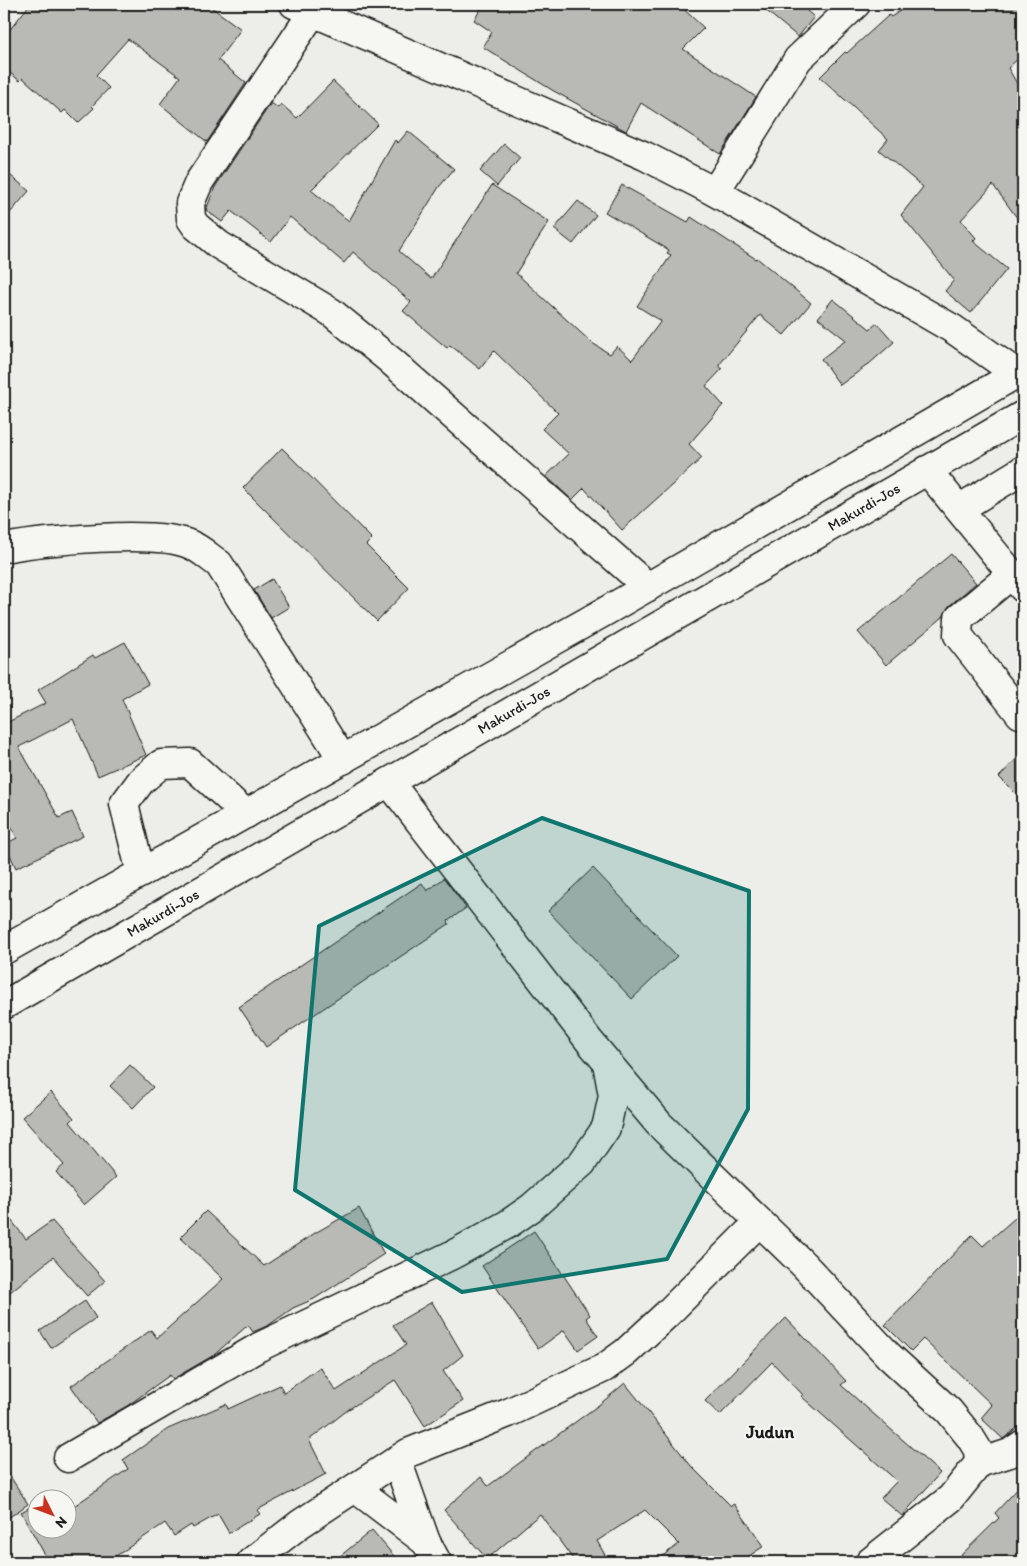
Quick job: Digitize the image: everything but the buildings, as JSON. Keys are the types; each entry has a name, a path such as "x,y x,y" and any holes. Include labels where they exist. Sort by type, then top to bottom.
{"main road":[{"path":"715,192 798,59 856,4"},
{"path":"4,950 343,760 648,587 1021,374 953,329 715,192 645,156 303,8 199,182 190,203 191,219 196,226 219,245 331,312 382,354 648,587"},
{"name":"Makurdi-Jos","path":"4,1005 1023,415"},
{"path":"927,470 1018,581 958,618 958,635 1020,714"},
{"path":"959,509 1023,470"},
{"path":"4,548 41,542 154,537 190,544 219,564 343,760"},
{"path":"141,874 124,804 141,781 161,764 190,764 246,814"},
{"path":"390,782 607,1063 659,1124 804,1265 890,1356 949,1411 978,1450 979,1463"},
{"path":"68,1458 259,1347 454,1254 508,1224 532,1208 582,1163 606,1128 613,1096 607,1063"},
{"path":"251,1562 300,1524 408,1453 508,1413 604,1368 626,1352 666,1315 759,1222"},
{"path":"870,1562 951,1498 979,1463 1010,1453 1023,1444"},
{"path":"396,1460 432,1552"},
{"path":"355,1488 432,1552"}],"highlighted area":[{"path":"542,818 749,891 748,1109 667,1259 462,1292 295,1190 319,926"}],"district":[{"name":"Judun","path":"770,1432"}]}
